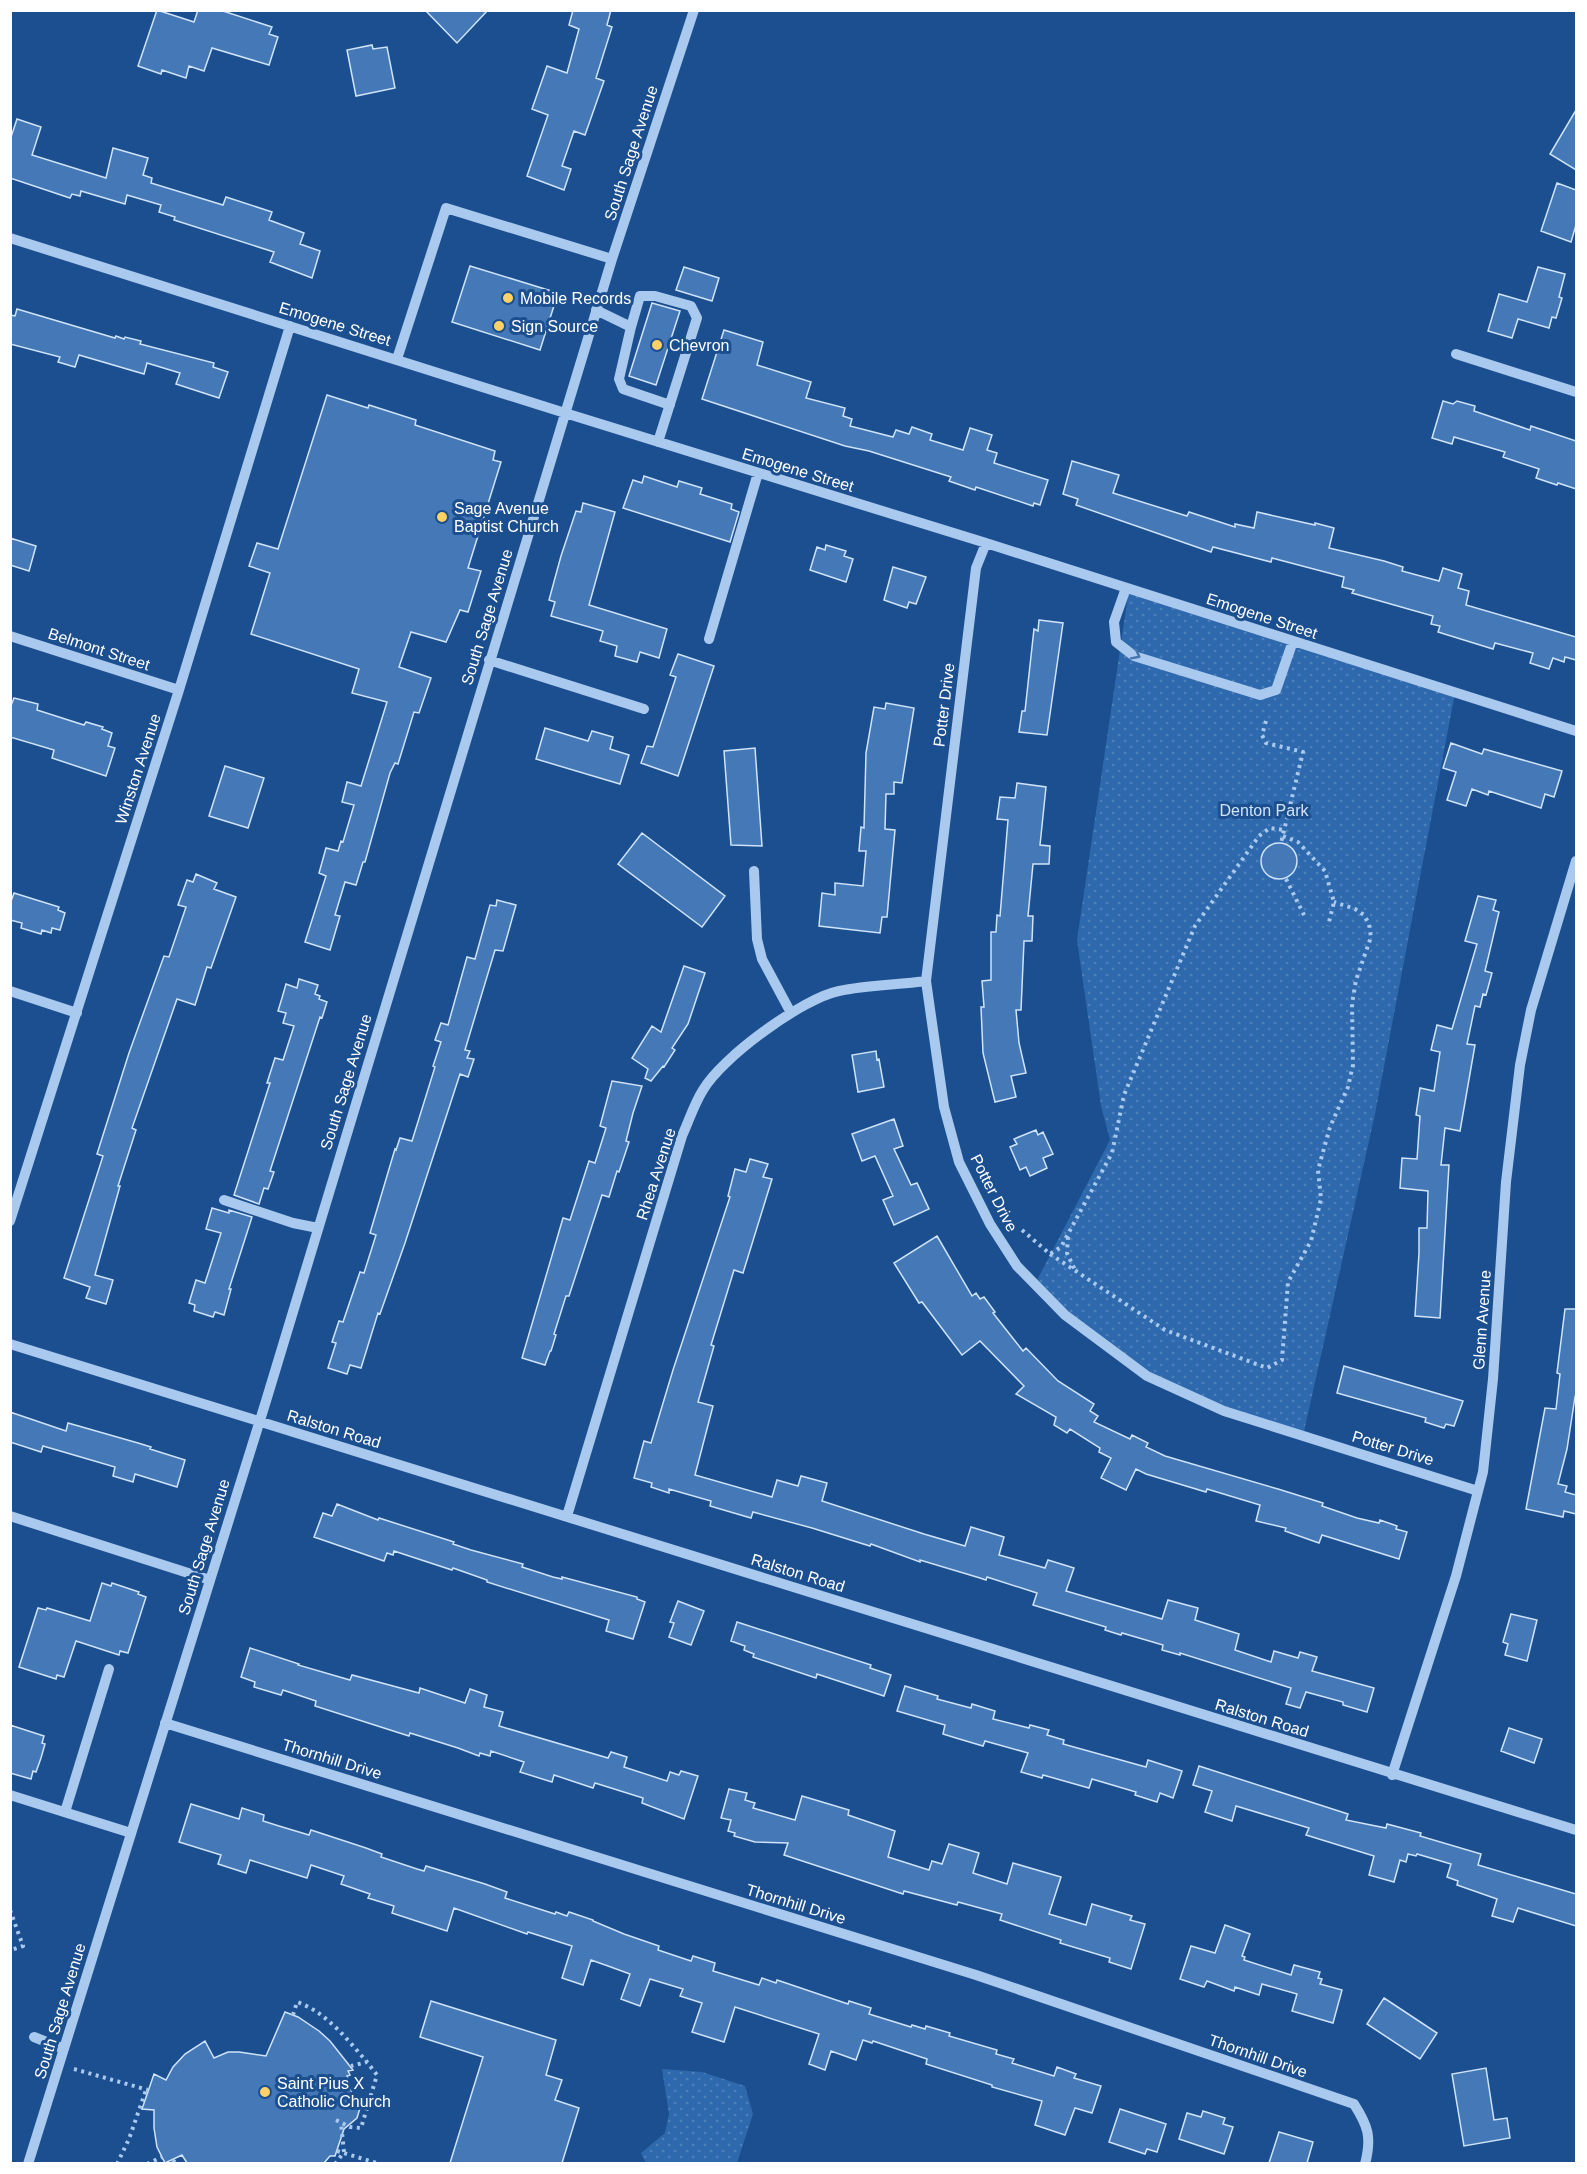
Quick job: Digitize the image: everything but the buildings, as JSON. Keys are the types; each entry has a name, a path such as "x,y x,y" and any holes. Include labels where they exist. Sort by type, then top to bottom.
{"street":[{"name":"South Sage Avenue","path":"28,2163 259,1422 596,310 694,10"},
{"path":"397,359 446,208 612,259"},
{"name":"Emogene Street","path":"10,238 397,359 564,414 986,543 1576,732"},
{"path":"658,442 670,405 697,318 692,306 656,296 640,296 619,379 623,389 670,405"},
{"path":"596,310 631,327"},
{"name":"Winston Avenue","path":"10,1221 179,690 290,326"},
{"path":"1456,354 1576,392"},
{"path":"709,639 758,473"},
{"name":"Potter Drive","path":"986,543 976,568 926,981 944,1107 959,1162 990,1224 1017,1266 1065,1315 1147,1376 1224,1411 1478,1491"},
{"path":"1126,588 1114,622 1116,642 1134,656 1260,695 1276,690 1293,641"},
{"name":"Belmont Street","path":"10,636 179,690"},
{"path":"489,660 644,709"},
{"name":"Glenn Avenue","path":"1392,1775 1456,1576 1483,1472 1493,1379 1506,1182 1520,1065 1531,1010 1576,861"},
{"path":"754,871 757,939 762,960 790,1013"},
{"name":"Rhea Avenue","path":"567,1516 682,1136 704,1088 732,1057 790,1013 837,991 926,981"},
{"path":"10,991 77,1013"},
{"path":"224,1200 293,1223 318,1228"},
{"name":"Ralston Road","path":"10,1344 1392,1775 1576,1830"},
{"path":"10,1516 210,1580"},
{"path":"65,1812 109,1669"},
{"name":"Thornhill Drive","path":"165,1723 976,1975 1354,2104 1366,2123 1369,2150 1365,2163"},
{"path":"10,1795 131,1833"},
{"path":"34,2037 64,2049"}],"path":[{"path":"1266,721 1262,735 1266,743 1304,752 1281,843"},
{"path":"1050,1254 1061,1246 1112,1153 1124,1095 1195,926 1259,836 1270,828 1284,830"},
{"path":"1283,836 1298,842 1325,871 1334,902 1328,926"},
{"path":"1286,879 1305,917"},
{"path":"1022,1230 1050,1254 1165,1330 1267,1368 1282,1360 1288,1282 1311,1241 1321,1199 1318,1170 1330,1127 1348,1087 1353,1065 1352,1004 1356,980 1371,937 1369,924 1364,915 1355,909 1334,902"},
{"path":"1068,1233 1067,1253 1075,1271"},
{"path":"10,1910 23,1946 11,1950"},
{"path":"293,2015 297,2002 323,2016 377,2075 361,2128 350,2127 338,2121 344,2152"},
{"path":"351,2066 367,2062"},
{"path":"59,2064 147,2090 129,2139 117,2163"},
{"path":"337,2151 380,2163"},
{"path":"335,2163 344,2152"},
{"path":"147,2163 162,2157"}],"green space":[{"name":"Denton Park","path":"1129,589 1455,693 1375,1114 1303,1436 1147,1376 1035,1284 1110,1140 1101,1106 1077,940"},
{"path":"662,2069 702,2072 745,2086 753,2114 737,2163 646,2163 641,2153 665,2133 669,2114"}],"place":[{"name":"Mobile Records","path":"508,298"},
{"name":"Sign Source","path":"499,326"},
{"name":"Chevron","path":"657,345"},
{"name":"Sage Avenue Baptist Church","path":"442,517"},
{"name":"Saint Pius X Catholic Church","path":"265,2092"}]}
